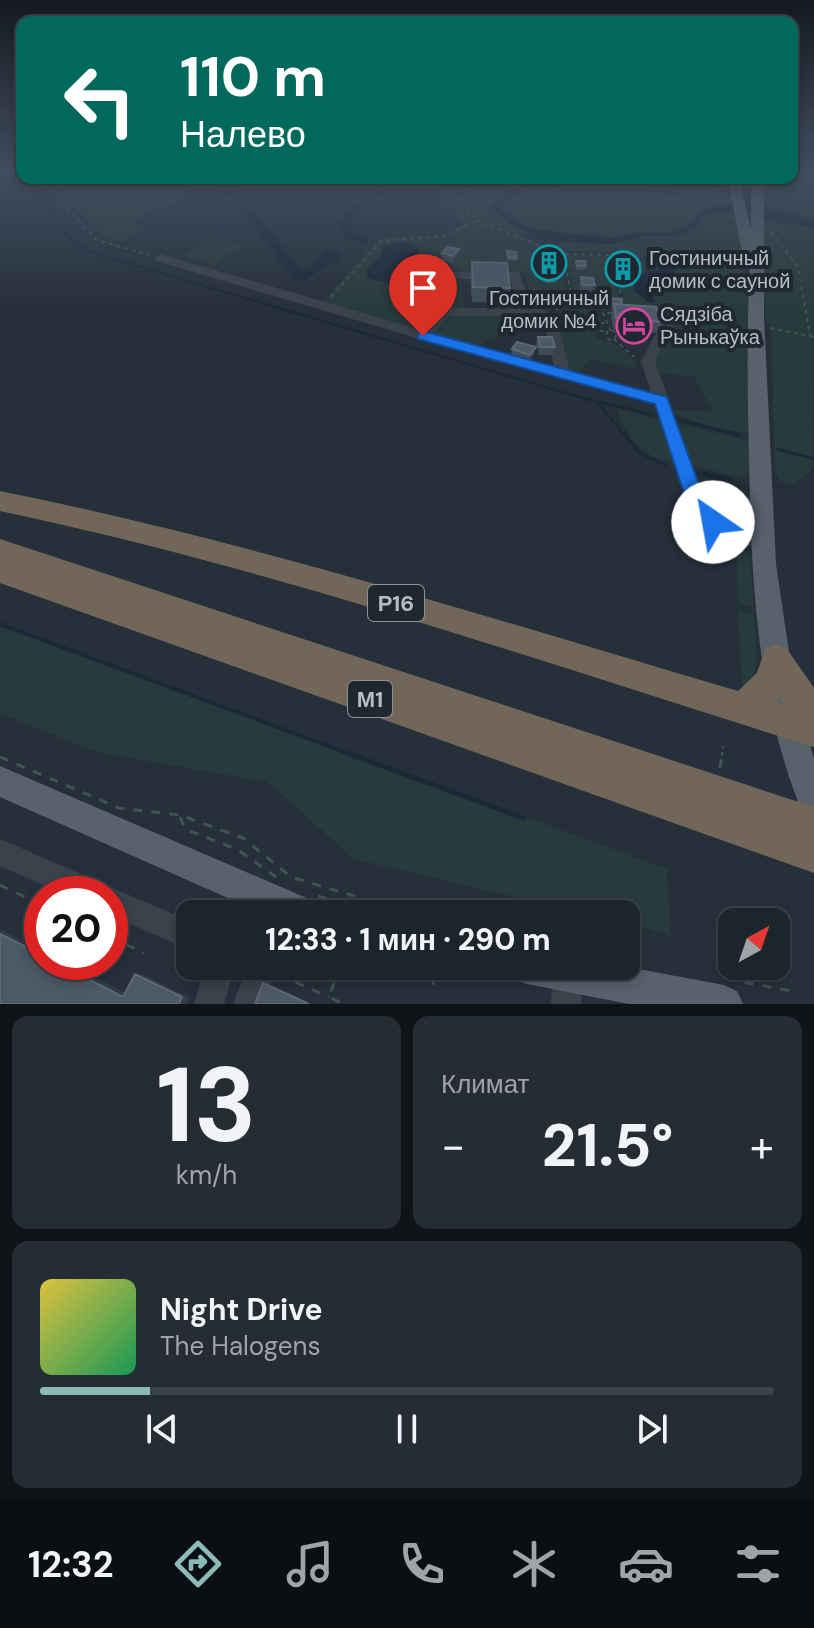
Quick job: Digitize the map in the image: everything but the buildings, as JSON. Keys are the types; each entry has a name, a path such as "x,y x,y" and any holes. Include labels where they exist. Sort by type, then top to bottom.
{"highway":[{"name":"Р16","path":"0,501 103,522 264,564 738,707 805,721"},
{"name":"М1","path":"0,550 733,811 814,854"},
{"name":"М1","path":"0,571 733,811 814,826"},
{"path":"738,707 759,698 766,690 776,659"},
{"path":"776,659 793,689 805,721"}],"main road":[{"path":"750,218 757,233"},
{"path":"757,218 756,282 763,542 776,659"},
{"path":"805,721 796,757 814,803"},
{"path":"0,781 279,900"},
{"path":"567,990 704,1002"}],"lane":[{"path":"160,258 423,336 662,400"},
{"path":"423,336 445,312 448,278 454,274 515,275 524,307 545,318 563,374"},
{"path":"445,312 545,318"},
{"path":"662,332 648,361 686,474 707,516 732,533 763,542"},
{"path":"0,852 54,876"},
{"path":"128,909 176,930"},
{"path":"209,1004 216,980"},
{"path":"248,1004 257,980"}],"path":[{"path":"76,218 96,240 160,258"},
{"path":"323,307 381,241 444,236 476,220 535,246 563,253"},
{"path":"757,233 798,267 812,336 757,326"},
{"path":"533,253 609,255 627,313"},
{"path":"545,318 571,295 563,253"},
{"path":"615,313 603,313 611,331 618,335 662,332"},
{"path":"545,318 588,327"},
{"path":"606,323 575,323 611,331"},
{"path":"605,332 606,337 614,339 640,361"},
{"path":"614,339 618,335"},
{"path":"0,757 119,808 180,815 243,838 291,877 363,900"},
{"path":"180,815 185,829 238,850 276,878"},
{"path":"0,885 24,896"},
{"path":"128,945 144,953"},
{"path":"293,980 343,1004"},
{"path":"329,997 335,980"},
{"path":"433,985 434,980"}],"shaded area":[{"path":"85,218 142,218 136,223 145,230 129,235 123,243 103,236"},
{"path":"457,218 504,218 527,234 521,237 558,249 563,242 613,244 641,236 676,236 696,228 703,218 738,218 749,292 748,431 708,426 670,411 713,411 694,376 656,374 653,365 659,339 665,339 670,334 673,313 628,310 610,255 625,253 531,250 532,254 561,255 568,295 547,313 534,308 526,273 460,272 465,315 503,316 505,335 492,337 476,348 322,303 377,241 399,236 443,234 463,225"},
{"path":"511,218 697,218 674,232 637,233 614,238 530,229"},
{"path":"763,218 814,228 813,467 791,485 780,481 775,472 771,326 765,320"},
{"path":"209,237 242,245 215,265 182,256"},
{"path":"567,255 606,256 624,310 597,310 600,321 564,319 564,325 555,325 554,317 575,296"},
{"path":"555,327 600,331 595,334 596,338 612,343 625,352 635,360 636,369 590,358 577,375 565,373"},
{"path":"621,409 663,422 672,461 653,457 639,445 617,414"},
{"path":"679,424 749,441 751,473 739,477 691,465"},
{"path":"704,477 745,489 750,497 750,523 733,525 707,507 696,478"},
{"path":"736,540 750,557 754,607 738,603"},
{"path":"738,611 754,615 757,658 753,679 742,687"},
{"path":"0,624 667,869 670,934 640,926 640,900 528,900 354,859 268,782 97,752 0,713"}],"water":[{"path":"248,218 259,218 301,270 310,269 325,251 339,251 342,256 305,280 294,280"},
{"path":"343,218 353,218 351,231 370,242 363,244 346,238 338,227"},
{"path":"503,218 513,218 530,229 614,238 637,233 674,232 693,223 696,218 701,218 698,225 676,236 641,236 613,244 545,241"},
{"path":"750,218 809,218 814,219 814,228"},
{"path":"399,242 412,244 419,249 413,261 411,281 394,285 367,278 367,269 380,257 382,247"},
{"path":"644,256 654,259 652,270 658,271 662,264 676,269 673,274 649,284 655,301 650,303 634,291 634,280 646,271"}],"waterway":[{"path":"54,218 69,238 90,252 580,397"},
{"path":"580,397 649,414"},
{"path":"580,397 586,399"},
{"path":"597,402 640,453 667,466"},
{"path":"679,420 739,435"},
{"path":"778,449 814,459"},
{"path":"697,472 730,479"},
{"path":"0,624 355,756"},
{"path":"350,754 523,818"}],"place":[{"name":"Гостиничный домик №4","path":"549,263"},
{"name":"Гостиничный домик с сауной","path":"623,269"},
{"name":"Сядзіба Рынькаўка","path":"634,326"}],"route":[{"path":"423,336 662,400 692,490 713,522"}]}
